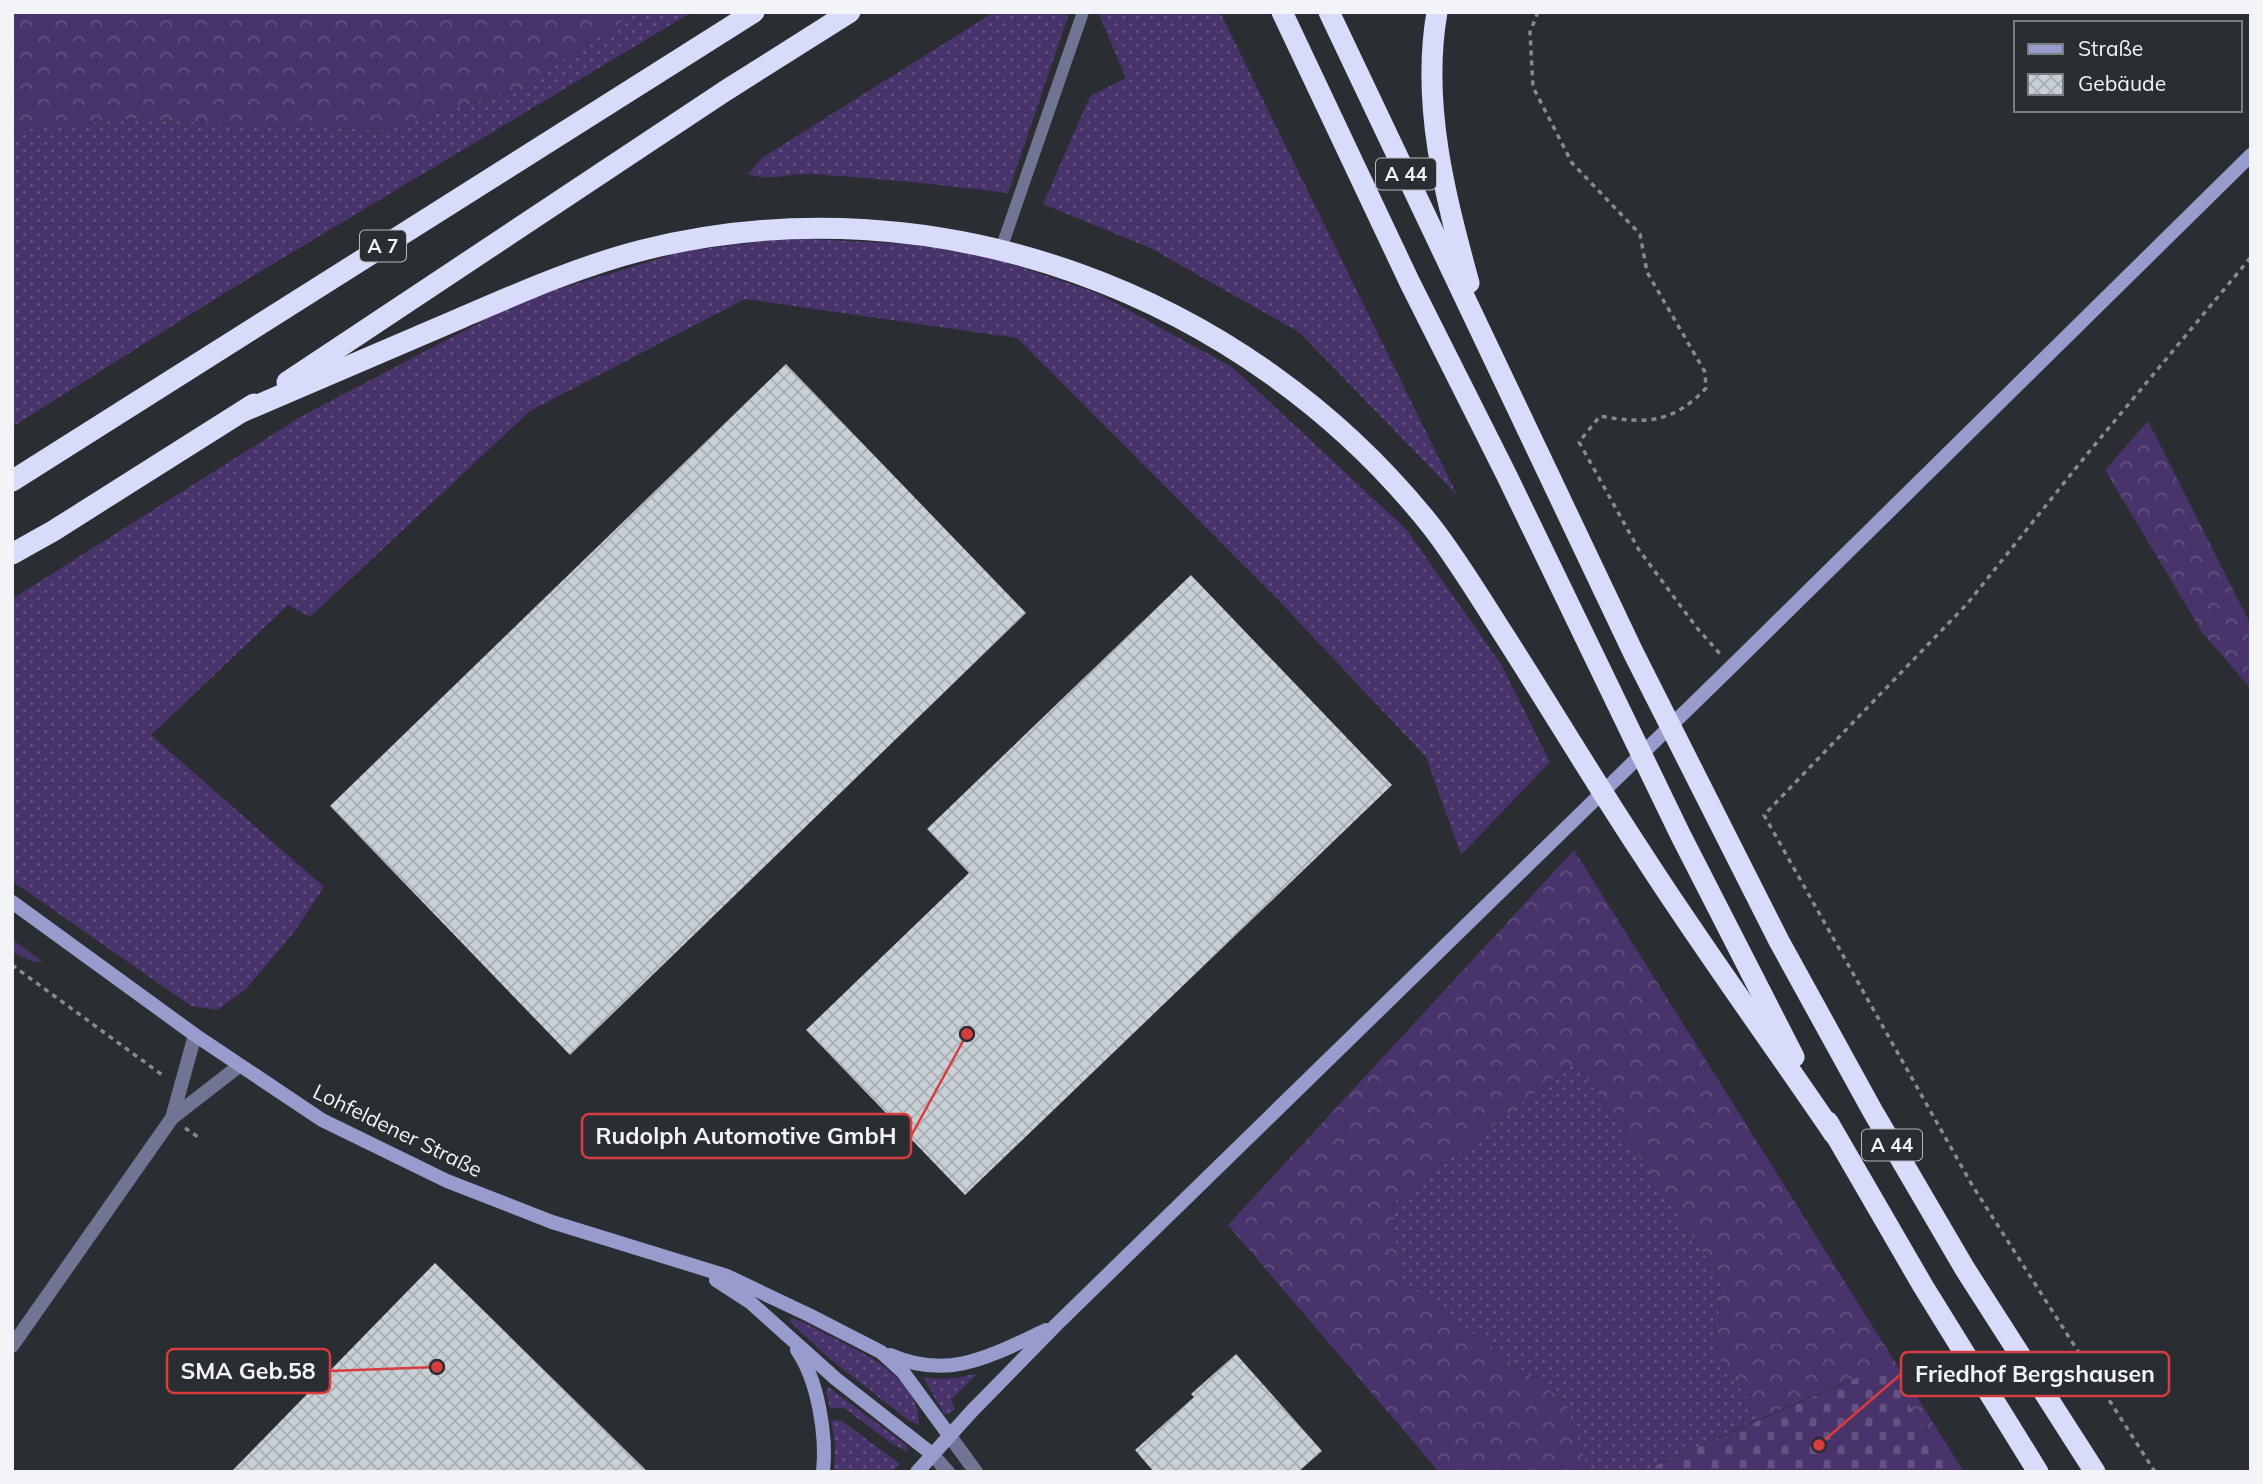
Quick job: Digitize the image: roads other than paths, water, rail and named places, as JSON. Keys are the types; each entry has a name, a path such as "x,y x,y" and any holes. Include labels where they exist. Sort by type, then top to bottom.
{"highway":[{"name":"A 7","path":"12,481 754,12"},
{"path":"12,554 244,411 725,91 850,12"},
{"path":"1282,12 1410,283 1506,474 1598,668 1834,1135"},
{"name":"A 44","path":"1329,12 1633,652 1779,941 1872,1110 1965,1269 2095,1472"},
{"path":"1437,12 1434,30 1432,116 1449,211 1484,336"},
{"path":"244,411 576,269 646,249 719,235 804,229 890,232 938,237 1001,250 1081,273 1149,301 1214,335 1275,376 1333,422 1386,473 1433,529 1475,590 1643,856 1834,1135"},
{"name":"A 44","path":"1834,1135 2038,1472"}],"main road":[{"path":"916,1472 1056,1325 2251,155"},
{"name":"Lohfeldener Straße","path":"12,902 239,1066 322,1120 447,1181 552,1222 727,1276 881,1352 903,1372 949,1435"},
{"name":"Lohfeldener Straße","path":"691,1266 750,1303 836,1379 932,1454"},
{"path":"881,1352 918,1365 946,1367 984,1358 1056,1325"},
{"path":"788,1337 803,1359 818,1404 823,1472"}],"street":[{"path":"172,1118 195,1035"},
{"path":"12,1346 172,1118 239,1066"},
{"path":"949,1435 976,1472"},
{"path":"932,1454 948,1472"}],"lane":[{"path":"1001,250 1083,12"}],"place":[{"name":"Rudolph Automotive GmbH","path":"967,1034"},
{"name":"SMA Geb.58","path":"437,1367"},
{"name":"Friedhof Bergshausen","path":"1819,1445"}]}
